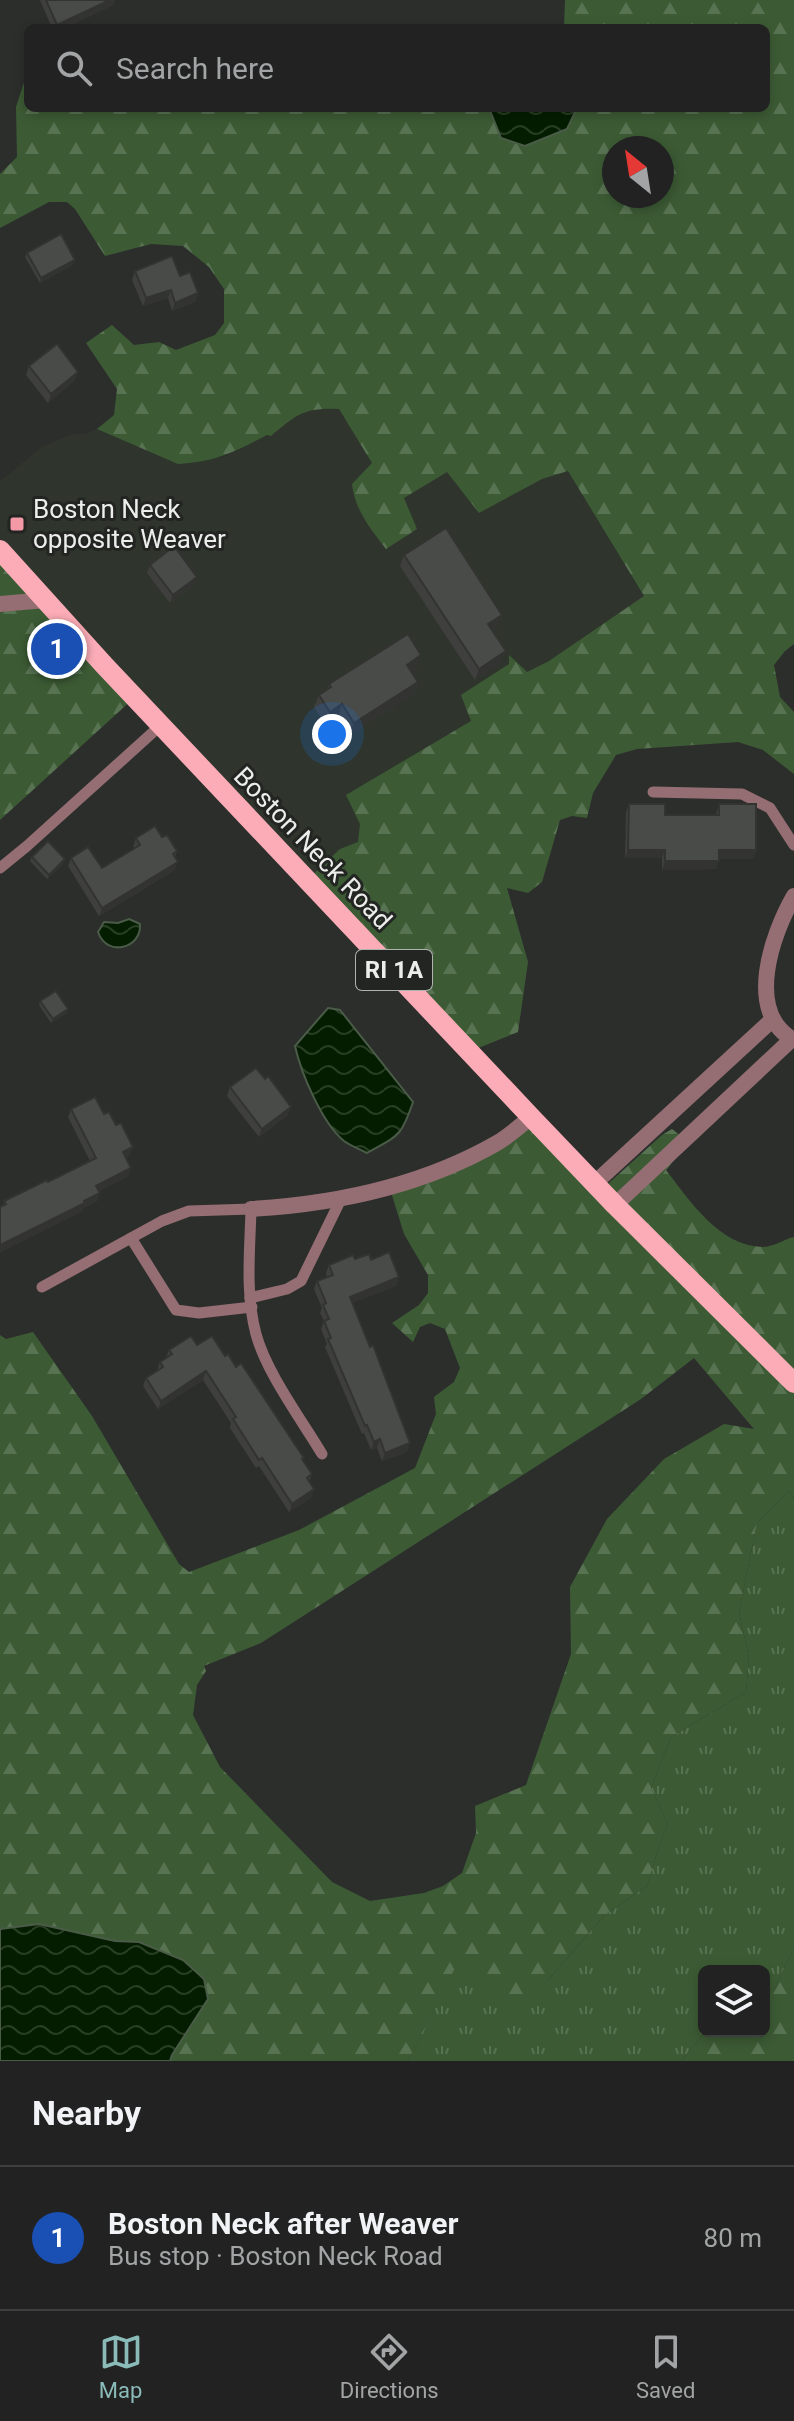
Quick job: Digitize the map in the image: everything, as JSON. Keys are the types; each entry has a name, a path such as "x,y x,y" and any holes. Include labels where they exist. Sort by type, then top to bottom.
{"main road":[{"name":"Boston Neck Road","path":"0,550 531,1117 794,1383"}],"street":[{"path":"0,604 46,600"},
{"path":"615,1205 793,1040 779,1031 772,1020 767,992 768,961 784,913 794,896"},
{"path":"596,1182 772,1020"},
{"path":"251,1209 341,1199 387,1188 454,1165 500,1142 531,1117"},
{"path":"665,1120 685,1140"}],"lane":[{"path":"0,868 161,725"},
{"path":"653,792 742,794 770,808 794,845"},
{"path":"131,1238 176,1310 199,1313 251,1302 301,1281 341,1199"},
{"path":"42,1287 162,1221 189,1211 251,1209 251,1302 256,1335 270,1366 322,1454"}],"shaded area":[{"path":"316,407 339,409 372,463 352,484 404,498 448,471 479,512 542,479 568,471 644,597 549,661 526,672 510,664 462,695 471,721 347,795 360,824 358,842 308,880 0,552 0,481 42,447 72,434 85,434 97,429 178,464 192,463 226,456 267,435 271,436 291,419"}],"green space":[{"path":"565,0 794,0 794,644 774,665 780,697 794,712 794,774 763,750 738,742 637,749 616,755 593,793 587,818 572,816 560,820 542,882 528,893 507,888 528,962 518,1032 471,1051 308,879 340,849 358,842 360,824 346,795 471,721 461,695 509,664 509,655 527,672 549,661 644,596 568,471 542,479 479,513 447,472 404,498 417,529 386,549 360,510 352,484 372,463 339,409 309,411 271,436 267,435 235,451 203,461 178,464 97,429 114,415 117,389 86,343 112,325 134,345 159,342 176,350 215,335 224,323 224,289 209,267 183,246 151,244 105,256 75,209 67,202 49,202 0,228 0,174 17,157 16,107 24,82 24,112 489,112 567,129 575,112 770,112 770,24 564,24"},
{"path":"0,552 134,698 0,820"},
{"path":"527,1122 599,1192 672,1129 686,1146 666,1170 707,1220 747,1245 767,1247 794,1238 794,1499 789,1491 757,1523 739,1612 749,1658 746,1692 671,1737 651,1788 668,1824 647,1886 604,1916 548,1980 503,2010 457,1964 408,2061 170,2061 172,2055 139,1942 115,1941 39,1924 0,1929 0,1335 6,1339 33,1332 92,1416 179,1564 189,1572 299,1530 415,1468 436,1414 434,1397 454,1382 460,1368 445,1329 430,1323 420,1327 413,1342 392,1323 419,1305 428,1293 428,1275 404,1234 391,1192","holes":["694,1358 754,1429 724,1424 664,1459 607,1519 570,1587 571,1654 526,1785 475,1806 476,1833 462,1873 443,1886 424,1893 370,1901 332,1882 220,1767 193,1715 197,1685 206,1671 204,1666 261,1643 641,1399"]},
{"path":"789,1491 794,1499 794,1947 775,1988 770,1989 770,1965 698,1965 698,2037 701,2037 681,2061 408,2061 457,1963 463,1970 548,1980 604,1916 647,1886 668,1824 651,1788 671,1737 746,1692 749,1658 739,1612 757,1523"},
{"path":"794,1947 794,2061 681,2061 701,2037 770,2037 770,1989 775,1988"}],"water":[{"path":"491,112 575,112 567,129 525,146 501,138"},
{"path":"129,919 140,924 136,939 130,944 116,947 102,940 98,932 104,922 118,923"},
{"path":"328,1008 340,1010 413,1102 398,1134 367,1153 344,1141 328,1122 307,1083 295,1046"},
{"path":"39,1924 115,1941 139,1942 183,1960 204,1979 208,1999 170,2061 0,2061 0,1929"}],"building":[{"path":"46,0 110,0 59,24"},
{"path":"61,234 75,260 41,278 27,253"},
{"path":"172,256 180,276 190,272 198,293 175,303 171,290 146,298 135,271"},
{"path":"57,344 78,372 51,394 29,366"},
{"path":"446,528 502,615 488,624 506,651 479,669 404,555"},
{"path":"174,546 197,577 173,595 150,565"},
{"path":"408,634 421,655 407,665 418,682 354,723 342,704 330,712 319,695 331,687 329,684"},
{"path":"629,804 665,804 665,815 719,815 719,804 756,804 756,850 719,850 719,861 665,861 665,850 628,850"},
{"path":"155,826 162,837 167,835 177,851 173,854 178,862 102,908 71,858 88,847 102,868 140,845 136,838"},
{"path":"48,841 65,859 49,875 32,857"},
{"path":"56,991 68,1009 53,1019 40,1001"},
{"path":"256,1068 265,1079 268,1076 291,1107 262,1129 230,1087"},
{"path":"95,1097 104,1114 109,1112 116,1125 121,1123 133,1147 123,1152 131,1168 96,1186 100,1193 85,1203 0,1245 0,1207 6,1204 4,1201 96,1158 71,1109"},
{"path":"389,1252 399,1277 350,1297 370,1347 373,1345 410,1443 385,1453 380,1439 374,1442 365,1426 328,1339 331,1338 324,1321 329,1319 323,1305 326,1303 317,1281 333,1275 329,1265 353,1255 355,1259 369,1254 371,1260"},
{"path":"191,1336 197,1345 212,1336 236,1367 241,1363 304,1458 312,1474 307,1478 314,1489 292,1504 262,1458 259,1460 206,1371 161,1401 146,1378 163,1367 160,1362 172,1354 169,1350"}],"place":[{"name":"Boston Neck opposite Weaver","path":"17,524"},
{"name":"Boston Neck after Weaver","path":"57,649"}]}
